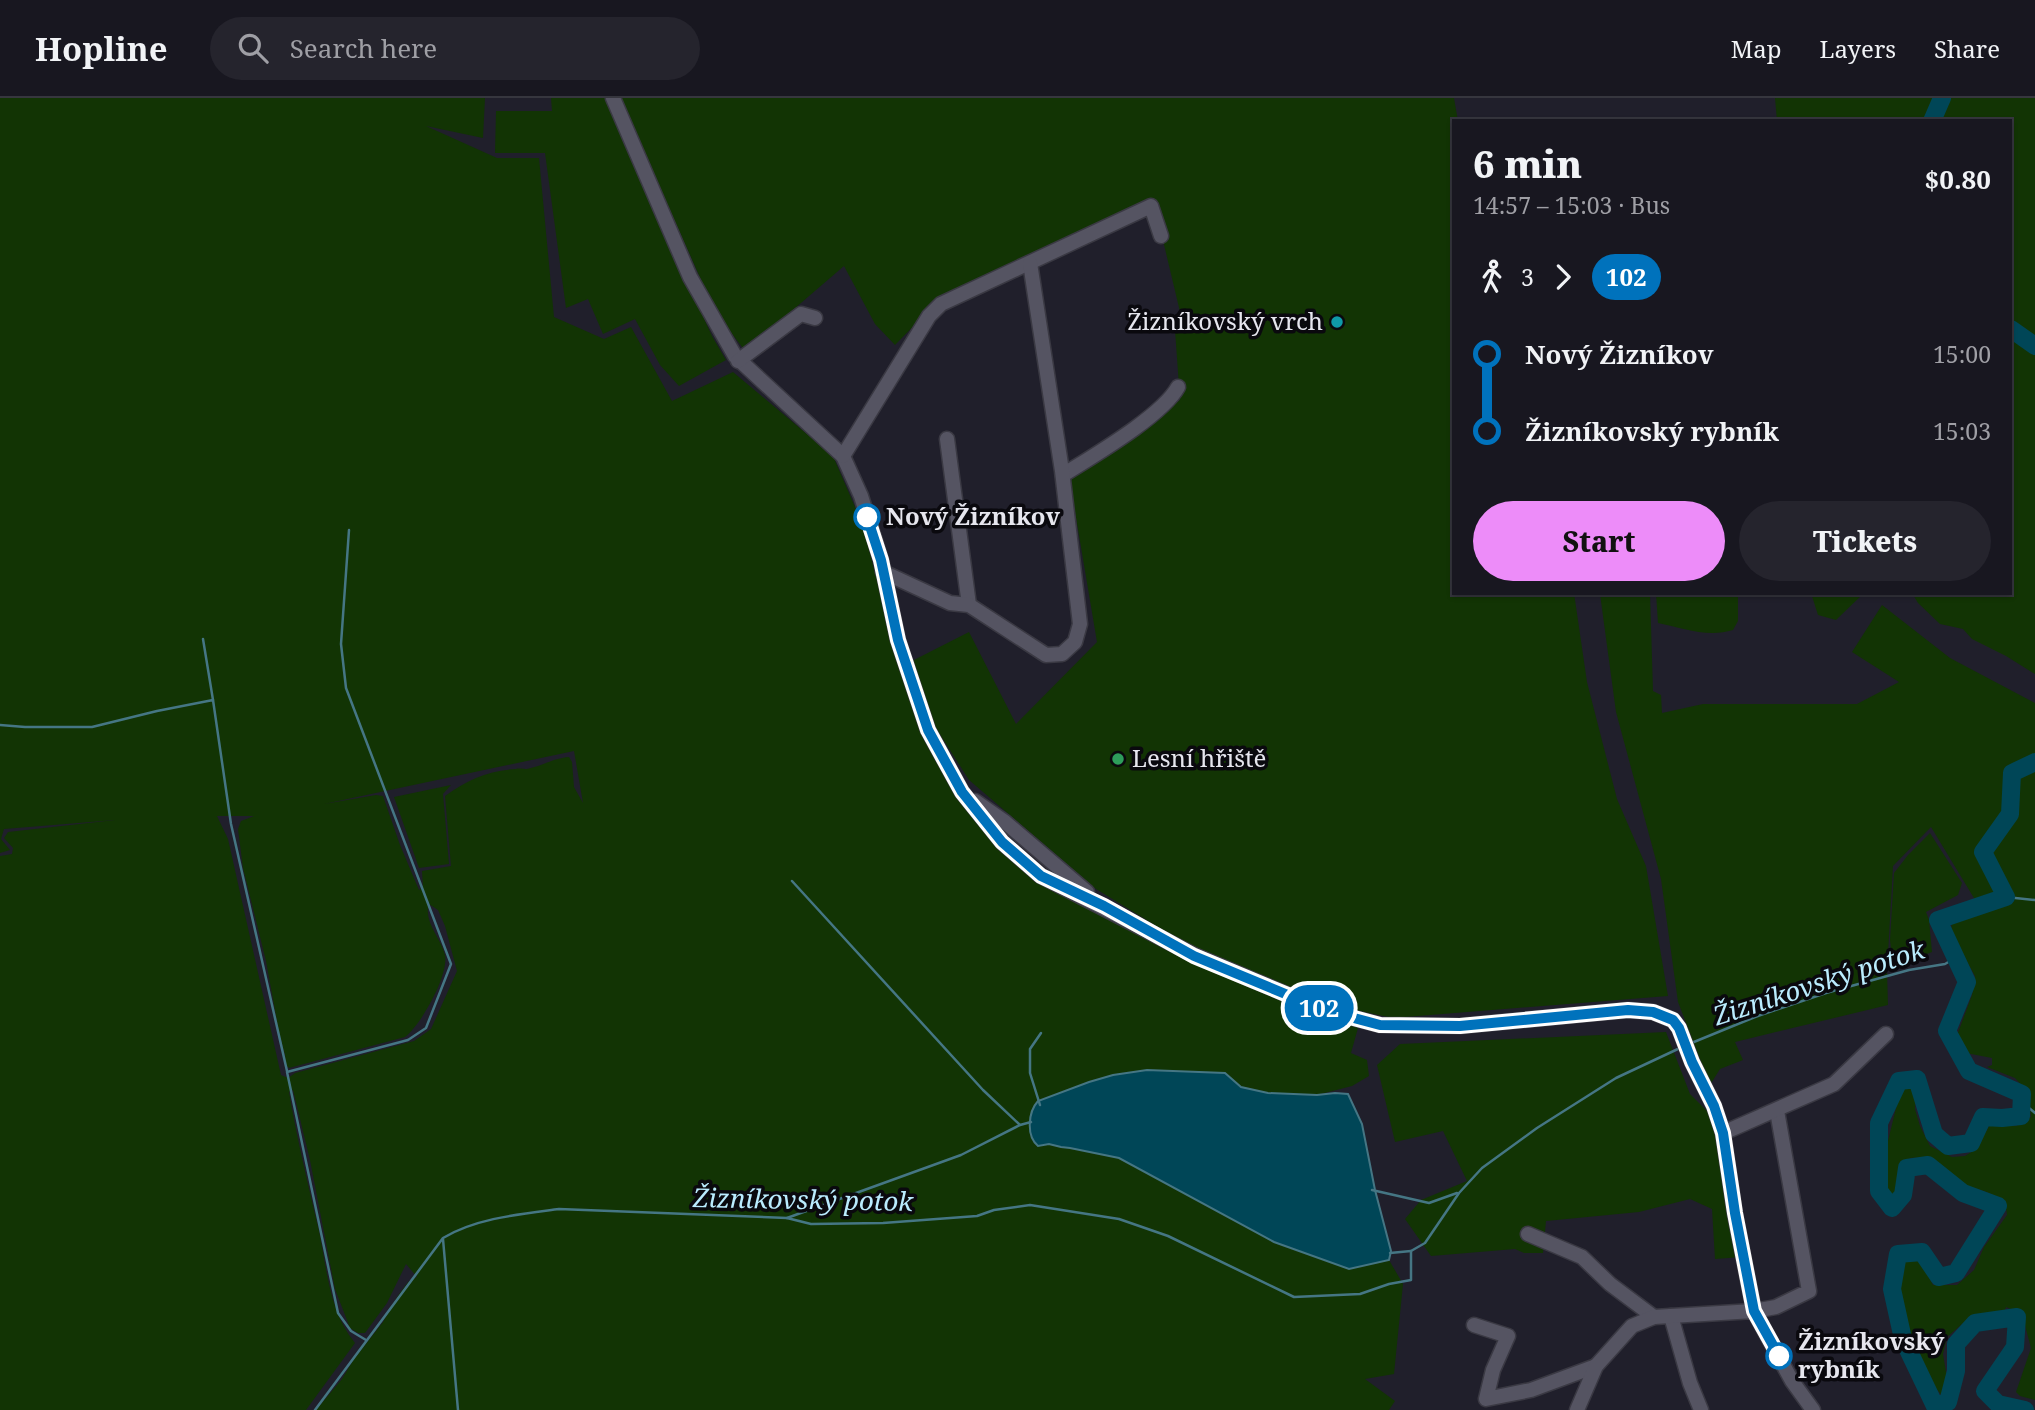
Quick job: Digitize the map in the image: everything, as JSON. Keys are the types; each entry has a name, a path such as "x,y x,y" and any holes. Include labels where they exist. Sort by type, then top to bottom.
{"street":[{"path":"613,98 690,277 738,362 843,456 861,496 883,572 898,640 928,730 962,792 1005,822 1104,906 1194,956 1324,1010 1380,1025 1460,1026 1628,1010 1653,1012 1673,1020 1714,1106 1723,1133 1754,1311 1792,1381 1813,1410"},
{"path":"843,456 929,316 941,304 1151,206 1160,236"},
{"path":"883,572 950,603 969,605 1046,655 1062,654 1076,642 1080,624 1063,475 1030,263"},
{"path":"738,362 801,314 815,318"},
{"path":"1063,475 1143,422 1172,398 1178,387"},
{"path":"947,439 969,605"},
{"path":"1723,1133 1834,1084 1886,1034"},
{"path":"1577,1410 1596,1366 1632,1326 1654,1317 1754,1311 1776,1307 1810,1291 1777,1111"},
{"path":"1528,1234 1582,1257 1610,1284 1654,1317"},
{"path":"1671,1316 1690,1384 1701,1410"},
{"path":"1474,1325 1508,1336 1493,1370 1486,1399 1531,1390 1596,1366"}],"green space":[{"path":"0,98 485,98 483,138 426,126 497,158 539,158 554,317 604,339 631,327 672,401 733,372 833,456 862,523 893,642 923,733 956,796 999,845 1040,878 1355,1024 1358,1028 1351,1053 1367,1060 1369,1076 1352,1086 1317,1095 1268,1093 1241,1087 1225,1073 1147,1070 1113,1075 1089,1082 1049,1143 1119,1158 1274,1242 1349,1269 1389,1260 1403,1284 1394,1374 1365,1379 1395,1401 1389,1410 316,1410 383,1322 408,1282 417,1277 406,1264 387,1303 365,1333 358,1333 350,1328 335,1289 310,1160 293,1090 289,1092 292,1110 330,1289 346,1331 355,1343 306,1410 0,1410 0,856 12,854 13,848 4,838 8,832 115,820 4,829 1,839 10,850 0,853","holes":["574,751 583,803 574,787 572,762 569,757 527,769 487,774 445,796 451,866 422,871 423,887 419,890 383,796 324,804","217,816 254,816 241,821 238,829 243,868 266,961 286,1065 289,1068 405,1037 419,1022 438,987 445,964 443,949 428,917 429,904 438,910 445,926 457,971 431,1029 414,1041 295,1073 288,1078 281,1075 228,839"]},
{"path":"551,98 606,98 650,201 712,336 726,360 679,386 660,365 635,319 603,334 588,299 566,308 545,153 495,153 496,111 552,111"},
{"path":"620,98 1454,98 1458,119 1452,119 1452,595 1574,595 1587,682 1617,799 1646,866 1668,996 1393,1018 1326,1004 1186,944 1096,889 969,780 934,725 910,662 969,632 1016,724 1097,642 1069,476 1180,400 1175,330 1193,328 1192,316 1181,316 1156,211 942,297 895,345 875,324 844,266 745,351 715,311"},
{"path":"1775,98 2035,98 2035,674 1972,639 1963,629 1940,624 1913,595 2012,595 2012,119 1777,119"},
{"path":"1600,595 1650,595 1653,691 1661,695 1662,713 1703,704 1857,704 1899,682 1852,652 1882,605 1950,658 2035,703 2035,1400 2020,1396 2016,1392 2031,1348 2022,1314 2006,1307 2005,1310 1969,1318 1947,1337 1943,1354 1947,1378 1943,1397 1930,1381 1897,1306 1905,1254 1909,1253 1921,1262 1933,1285 1957,1285 1974,1270 1984,1247 2007,1215 2006,1207 1995,1196 1956,1182 1933,1162 1921,1158 1910,1158 1902,1168 1896,1199 1889,1197 1882,1165 1900,1092 1911,1082 1916,1084 1915,1109 1920,1126 1930,1146 1952,1157 1965,1156 1976,1149 1992,1121 2016,1126 2031,1117 2028,1092 2015,1078 1987,1067 1992,1065 1992,1058 1966,1053 1956,1038 1972,995 1975,976 1951,933 1952,920 1980,908 1931,827 1893,866 1887,971 1888,1005 1735,1042 1743,1060 1720,1069 1710,1085 1678,1002 1661,879 1616,712"},
{"path":"1656,595 1738,595 1738,621 1733,630 1714,633 1658,623"},
{"path":"1812,595 1862,595 1836,620 1818,615"},
{"path":"451,785 443,794 449,864 419,868 394,797"},
{"path":"1930,833 1962,883 1958,895 1926,912 1932,952 1893,967 1890,940 1894,873"},
{"path":"1666,1032 1690,1094 1717,1121 1742,1257 1715,1259 1712,1209 1690,1199 1639,1212 1546,1221 1543,1253 1524,1253 1515,1249 1431,1256 1405,1219 1421,1200 1467,1181 1443,1131 1395,1142 1377,1065 1400,1044"}],"water":[{"path":"1147,1070 1225,1073 1241,1087 1268,1093 1348,1094 1362,1124 1391,1251 1389,1260 1349,1269 1274,1242 1119,1158 1049,1144 1038,1146 1034,1142 1030,1124 1032,1111 1038,1101 1113,1075"}],"waterway":[{"path":"1933,119 1942,98"},
{"path":"2012,330 2035,346"},
{"path":"349,530 341,644 346,688 451,964 426,1028 408,1040 287,1072 338,1313 351,1331 366,1340"},
{"path":"203,639 213,700"},
{"path":"0,725 92,727 213,700 231,824 287,1071"},
{"path":"2025,1410 1998,1404 1985,1391 2015,1347 2017,1317 1975,1323 1956,1344 1956,1371 1948,1402 1935,1406 1903,1339 1892,1289 1898,1254 1922,1252 1939,1277 1956,1273 1998,1206 1963,1193 1928,1165 1907,1168 1903,1195 1892,1208 1879,1191 1879,1123 1899,1081 1917,1079 1934,1134 1948,1146 1971,1143 1983,1117 2021,1116 2022,1094 1969,1071 1947,1031 1967,982 1938,920 2006,897 1983,852 2010,814 2012,773 2035,762"},
{"path":"792,881 983,1090 1020,1125"},
{"path":"2006,897 2035,900"},
{"name":"Žizníkovský potok","path":"1689,1044 1755,1017 1826,993 1909,970 1945,964 1955,958"},
{"path":"1040,1105 1030,1073 1030,1049 1041,1033"},
{"name":"Žizníkovský potok","path":"315,1410 443,1238 484,1221 559,1209 787,1218 811,1224 883,1223 977,1216 994,1210 1030,1205 1119,1219 1168,1236 1294,1297 1360,1294 1411,1280 1411,1251 1425,1243 1459,1193 1482,1168 1537,1128 1616,1078 1680,1048"},
{"path":"2022,1102 2035,1113"},
{"path":"787,1218 961,1155 1031,1122"},
{"path":"1372,1190 1429,1203 1457,1193"},
{"path":"443,1239 458,1410"},
{"path":"1390,1253 1411,1251"}],"bus line":[{"name":"102","path":"867,517 881,560 898,640 928,730 962,792 1002,842 1041,876 1104,906 1194,956 1324,1010 1380,1025 1460,1026 1628,1010 1653,1012 1673,1020 1714,1106 1723,1133 1754,1311 1779,1356"}],"place":[{"name":"Žizníkovský vrch","path":"1337,322"},
{"name":"Nový Žizníkov","path":"867,517"},
{"name":"Lesní hřiště","path":"1118,759"},
{"name":"Žizníkovský rybník","path":"1779,1356"}]}
